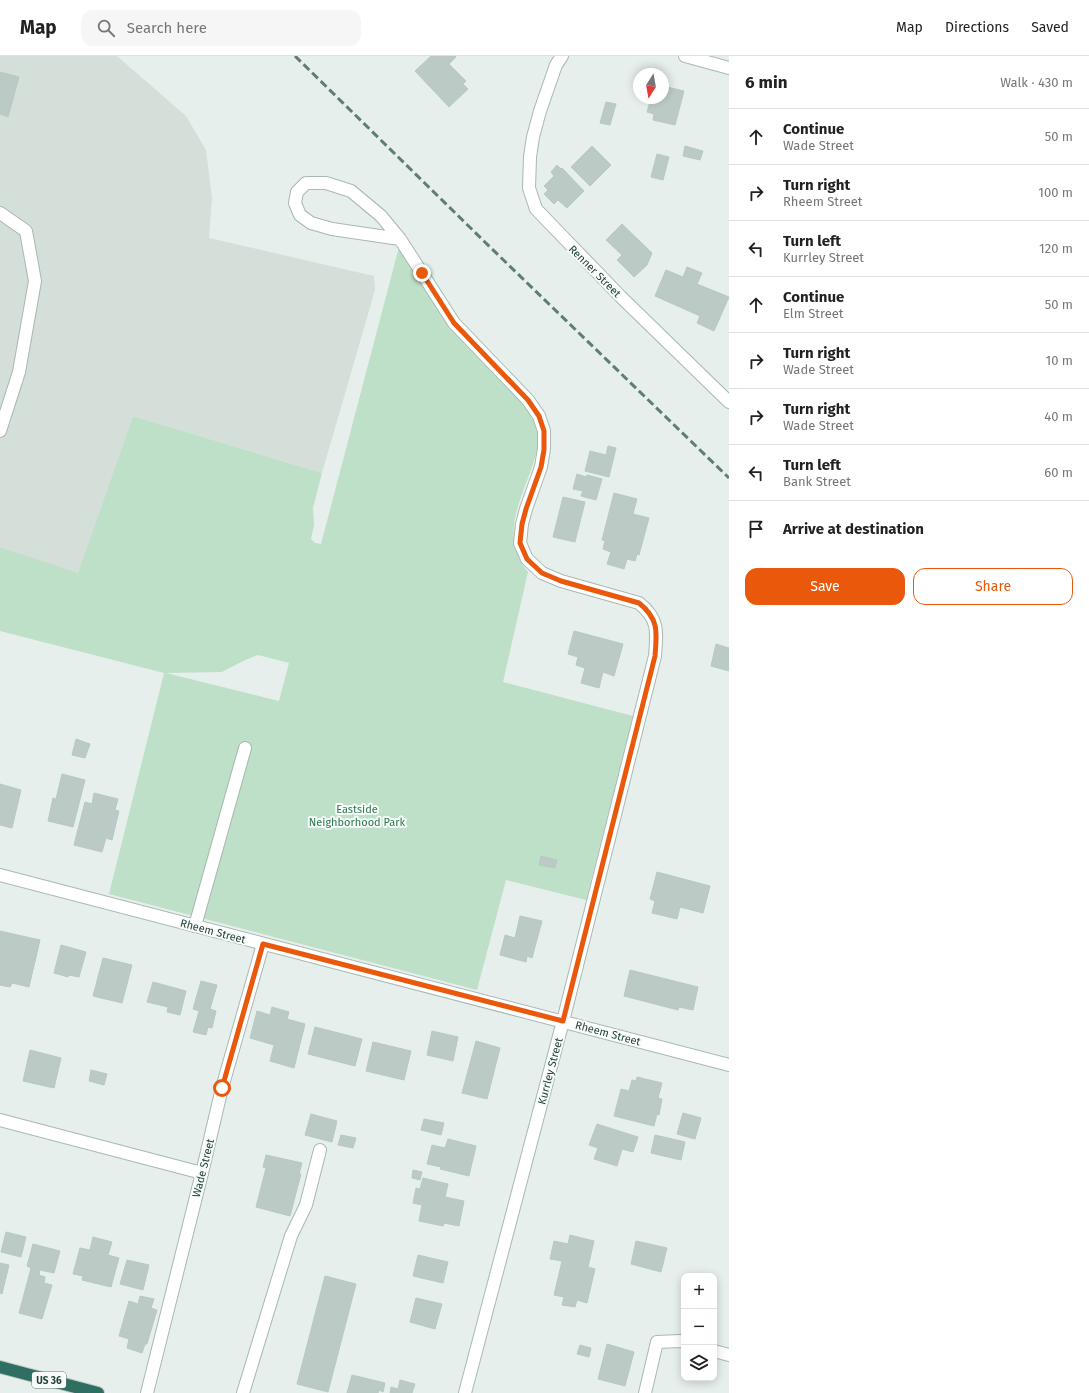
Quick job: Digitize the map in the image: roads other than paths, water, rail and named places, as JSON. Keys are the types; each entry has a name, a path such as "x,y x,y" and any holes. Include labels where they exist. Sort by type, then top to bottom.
{"highway":[{"name":"US 36","path":"0,1367 98,1393"}],"street":[{"name":"Renner Street","path":"562,56 556,65 540,111 533,137 530,158 529,188 536,209 543,218 621,297 729,402"},
{"path":"685,56 729,68"},
{"path":"326,182 351,191 381,216 400,239 332,229 311,223 300,215 295,203 297,192 306,183 326,182"},
{"path":"0,213 26,231 35,281 19,372 0,431"},
{"name":"Kurrley Street","path":"400,239 454,323 528,400 539,416 544,431 544,450 541,467 522,524 520,543 527,559 542,573 561,581 639,603 654,619 657,634 655,656 563,1021 465,1393"},
{"path":"195,926 245,748"},
{"name":"Rheem Street","path":"0,875 729,1065"},
{"name":"Wade Street","path":"147,1393 222,1088 263,944"},
{"path":"0,1120 202,1173"},
{"path":"243,1393 291,1236 306,1205 320,1150"},
{"path":"645,1393 657,1342 681,1341"},
{"path":"717,1352 729,1355"}],"railway":[{"path":"295,56 729,478"}],"park label":[{"name":"Eastside Neighborhood Park","path":"357,815"}]}
